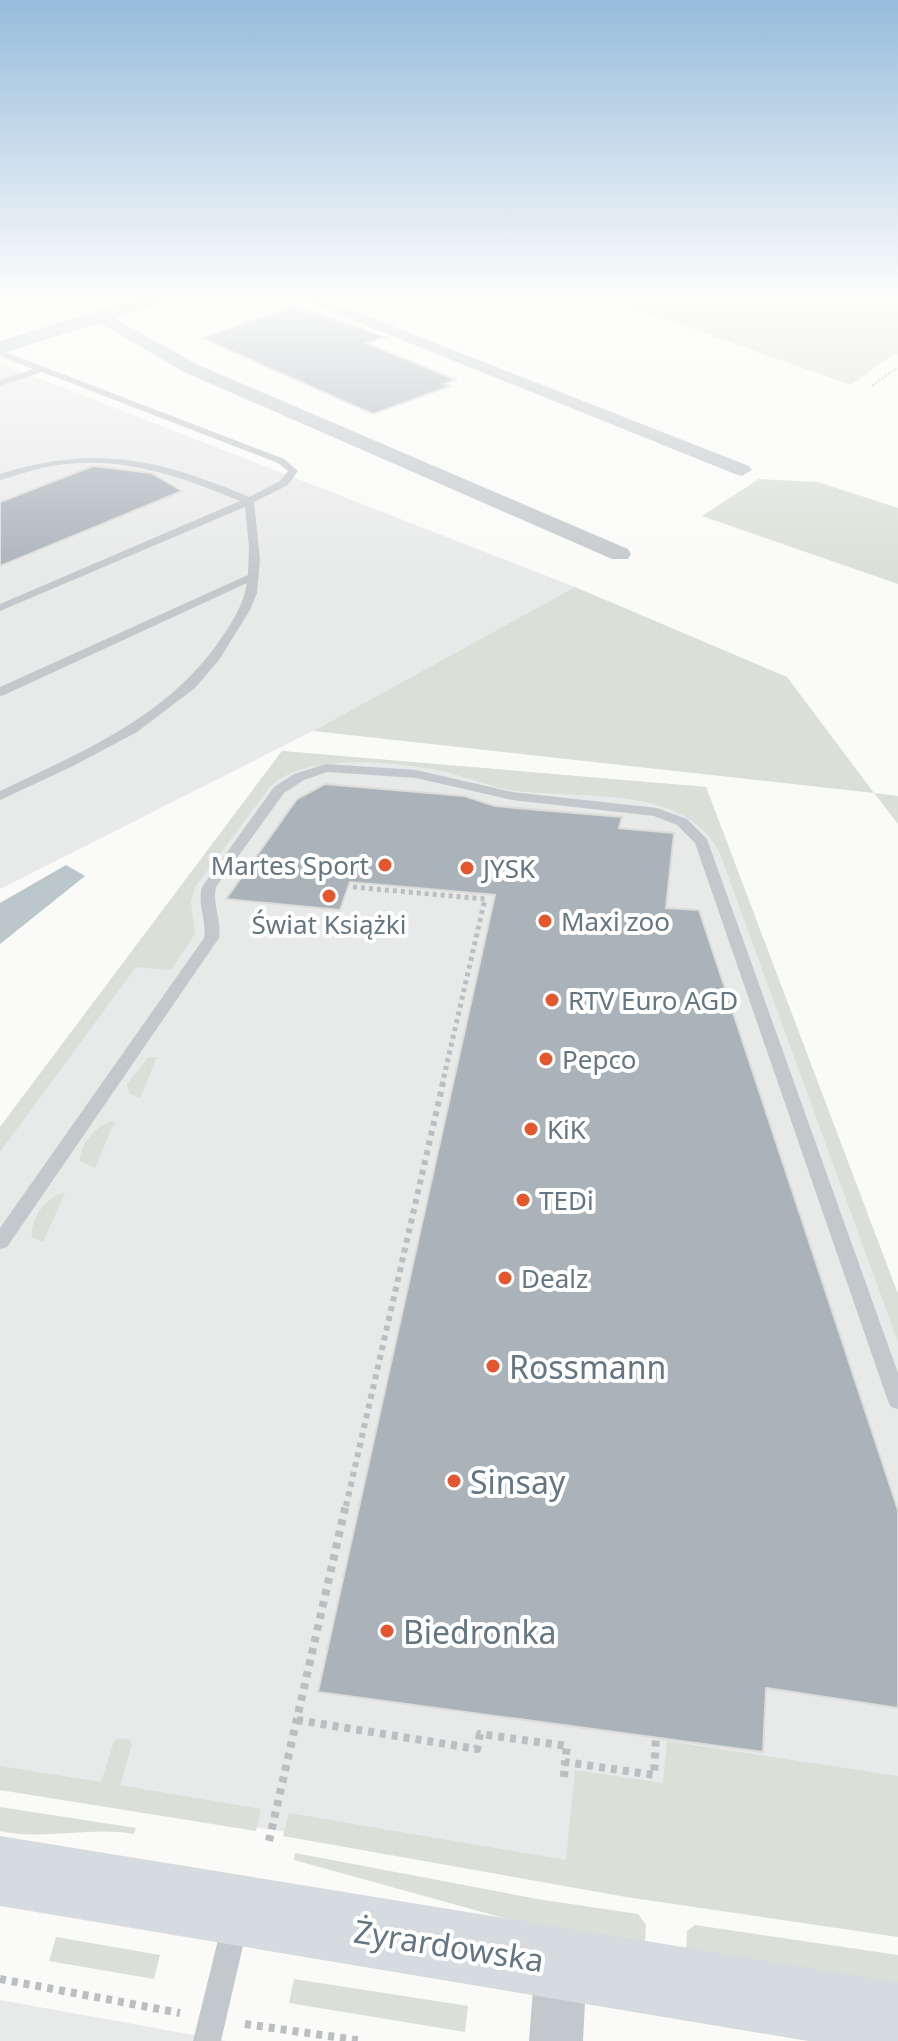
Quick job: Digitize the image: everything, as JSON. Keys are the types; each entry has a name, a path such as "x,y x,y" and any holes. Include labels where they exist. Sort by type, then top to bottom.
{"main road":[{"name":"Żyrardowska","path":"0,1871 898,2019"}],"street":[{"path":"239,389 620,554"},
{"path":"537,389 742,470"},
{"path":"556,2041 561,1963"}],"lane":[{"path":"0,608 249,501 284,483 293,471 281,461 95,389"},
{"path":"0,477 57,460 111,459 170,469 249,501"},
{"path":"0,796 137,728 188,690 223,649 251,594 254,531 249,501"},
{"path":"0,692 252,577"},
{"path":"0,1242 211,938 215,929 205,902 209,887 279,790 291,781 326,768 375,771 431,776 512,796 642,808 682,822 702,842 898,1401"},
{"path":"207,2041 238,1910"}],"path":[{"path":"269,1841 485,899 353,887"},
{"path":"297,1720 477,1749 480,1734 567,1746 564,1777"},
{"path":"565,1762 654,1775 656,1738"}],"shaded area":[{"path":"0,389 67,389 575,587 313,731 0,889"},
{"path":"759,479 818,482 898,508 898,584 702,516"},
{"path":"575,587 787,677 874,793 313,731"},
{"path":"282,751 706,787 898,1294 898,1925 142,1810 0,1774 0,1127"},
{"path":"282,751 706,787 898,1294 898,1342 719,851 705,832 688,818 637,800 517,791 446,772 380,763 329,764 286,776 270,787 195,887 191,903 195,934 171,970 136,967 0,1152 0,1127"},
{"path":"874,793 898,796 898,824"},
{"path":"66,865 85,876 0,944 0,903"},
{"path":"149,1057 157,1057 140,1098 129,1093 127,1084"},
{"path":"115,1121 95,1168 80,1161 91,1135 102,1125"},
{"path":"65,1193 43,1242 32,1237 41,1209 52,1198"},
{"path":"128,1739 132,1744 120,1785 261,1809 256,1831 0,1790 0,1766 101,1782 114,1741"},
{"path":"667,1741 898,1776 898,1937 626,1897 283,1836 289,1813 566,1860 575,1770 663,1783"},
{"path":"0,1807 136,1828 134,1834 17,1834 0,1831"},
{"path":"295,1853 537,1899 638,1914 646,1925 645,1944 511,1920 294,1860"},
{"path":"695,1925 898,1955 898,1986 686,1951 687,1931"},
{"path":"56,1937 160,1955 154,1979 49,1961"},
{"path":"294,1979 468,2006 465,2032 289,2003"},
{"path":"0,2000 227,2041 0,2041"}],"building":[{"path":"317,389 441,389 373,414"},
{"path":"93,466 151,473 182,491 0,566 0,502"},
{"path":"325,784 464,796 495,806 622,817 619,828 674,833 666,908 699,910 898,1510 898,1708 766,1688 763,1752 318,1692 495,895 350,882 340,910 226,899 297,799"}],"place":[{"name":"Martes Sport","path":"385,865"},
{"name":"JYSK","path":"467,868"},
{"name":"Świat Książki","path":"329,896"},
{"name":"Maxi zoo","path":"545,921"},
{"name":"RTV Euro AGD","path":"552,1000"},
{"name":"Pepco","path":"546,1059"},
{"name":"KiK","path":"531,1129"},
{"name":"TEDi","path":"523,1200"},
{"name":"Dealz","path":"505,1278"},
{"name":"Rossmann","path":"493,1366"},
{"name":"Sinsay","path":"454,1481"},
{"name":"Biedronka","path":"387,1631"}]}
